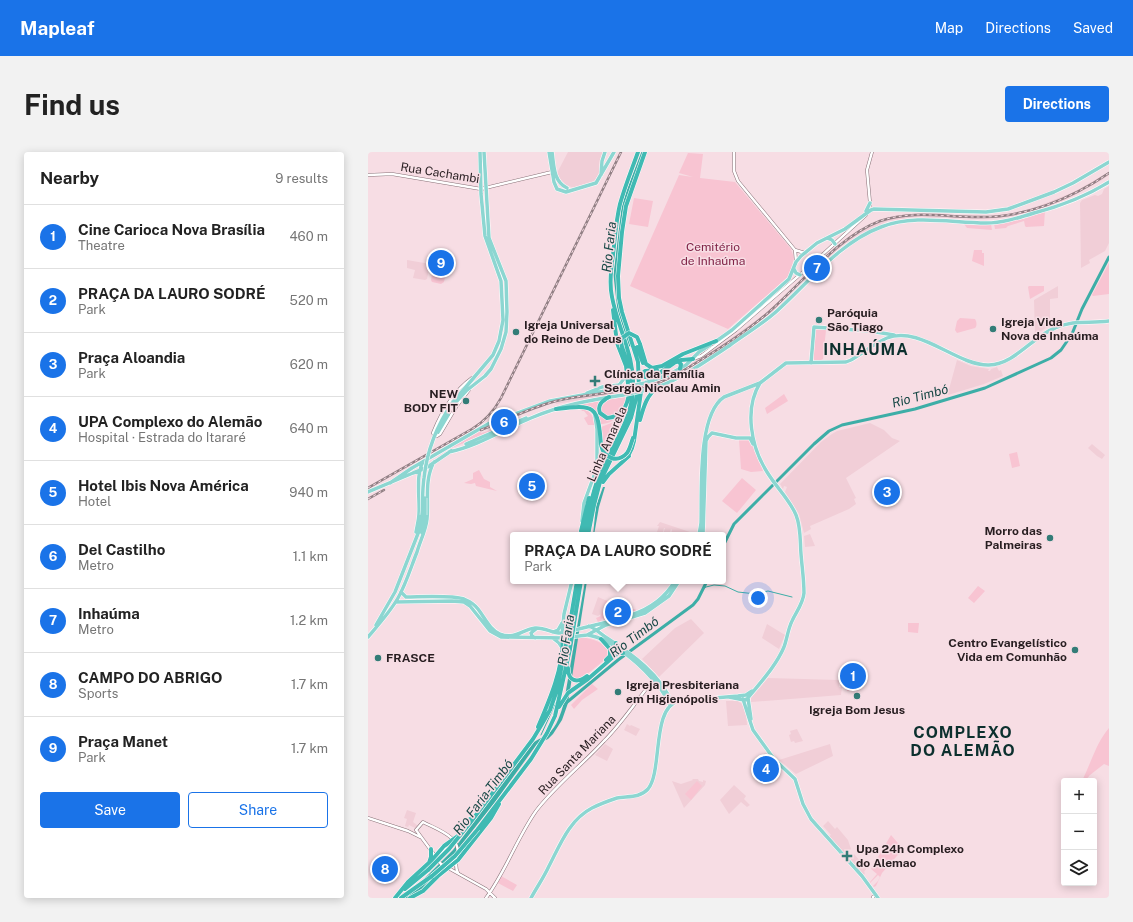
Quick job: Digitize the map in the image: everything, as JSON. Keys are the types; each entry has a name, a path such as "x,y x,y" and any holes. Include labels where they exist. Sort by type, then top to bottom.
{"highway":[{"name":"Linha Amarela","path":"589,532 596,489 603,466 625,421 633,389 631,358 618,320 612,296 611,268 617,221 622,199 638,152"},
{"name":"Linha Amarela","path":"596,489 632,418 639,388 638,362 619,298 618,266 626,206 645,152"},
{"path":"612,296 617,343 628,369 633,389"},
{"path":"627,329 634,340 643,363 647,368 653,371"},
{"path":"609,397 602,402 599,407 600,413 607,418 616,416 622,411 627,403 629,393 628,360 621,341 622,338 629,333 637,336 645,361 648,366 655,368 688,352 716,341"},
{"path":"686,360 692,356 688,352"},
{"path":"628,456 634,441 642,386 649,379 677,361 693,359"},
{"path":"677,361 682,364 680,369"},
{"path":"663,370 648,377 643,375 644,371 660,369 668,362"},
{"path":"582,532 586,508 596,489 608,474 634,449 646,401 651,392 659,386"},
{"path":"556,409 580,406 593,411 599,421 601,445 606,456 610,459 618,459 627,452 633,438 639,388"},
{"path":"572,623 577,584"},
{"path":"395,898 438,862 533,739 550,710 558,684 580,584"},
{"path":"564,634 568,669 570,676 575,680 586,678 610,656 610,649 602,637"},
{"path":"612,658 616,646"},
{"path":"401,898 450,862 469,840 531,759 547,733 562,701 572,690 588,680 619,653 626,653"},
{"path":"555,716 568,659"},
{"path":"395,898 408,882 426,866 437,860 444,846 454,841 489,793 509,770"},
{"path":"410,898 418,895 426,889 446,867 456,861 491,818 506,793"},
{"path":"426,866 431,857 430,850"}],"main road":[{"path":"454,403 491,369 501,349 506,332 505,276 489,238 480,152"},
{"path":"421,538 425,487 430,455 440,428 454,403 493,355 499,341 503,320 501,281 485,240 483,189 485,172 484,152"},
{"path":"551,152 557,189"},
{"path":"600,178 605,152"},
{"path":"557,189 564,192 595,184 600,178 614,152"},
{"path":"603,157 605,161 610,158"},
{"path":"390,483 412,468 488,424 550,401 645,383 680,369 693,359 702,349 732,330 789,279 796,262 817,243 846,229 874,209 986,212 1002,211 1063,188 1109,162"},
{"path":"481,169 485,172"},
{"path":"554,172 558,181 567,188"},
{"path":"412,468 426,468 449,452 521,420 580,401 652,389 690,372 761,324 840,252 869,232 889,224 907,221 985,223 1005,221 1074,201 1109,182"},
{"path":"557,189 561,187 574,189"},
{"path":"861,217 868,209 870,204 874,209"},
{"path":"827,238 832,240 834,244"},
{"path":"794,268 796,273 800,275"},
{"path":"810,363 814,327 883,333 920,339 976,364 992,365 1011,357 1048,331 1059,326 1077,322 1109,321"},
{"path":"883,333 883,340"},
{"path":"703,494 704,436 714,408 722,398 760,383 786,363 846,362 883,340 898,335"},
{"path":"486,364 489,365 491,369"},
{"path":"579,395 588,390 619,385 628,369"},
{"path":"482,370 483,373 487,374"},
{"path":"669,699 679,701 745,697 754,689 778,658 785,645 790,624 804,590 798,520 794,511 764,466 758,454 752,429 752,403 755,392 760,383"},
{"path":"750,387 755,392"},
{"name":"Linha Amarela","path":"582,532 584,503 597,464 597,429 593,411"},
{"path":"708,424 709,430 712,433 752,440 756,456 764,466"},
{"path":"747,438 750,436 752,429"},
{"path":"701,532 706,441 712,433"},
{"path":"426,460 425,463 427,465 434,462"},
{"path":"368,492 413,473 420,468 426,460"},
{"path":"368,636 396,602 414,560 427,519 429,475 434,462"},
{"path":"415,539 419,513 420,468"},
{"path":"426,468 429,475"},
{"path":"419,478 424,472 427,472 429,475"},
{"path":"413,473 419,478"},
{"path":"373,631 391,601 419,531 423,515"},
{"path":"408,558 411,561 414,560"},
{"path":"399,597 398,589 402,574"},
{"path":"552,632 557,631 560,628 571,584"},
{"path":"396,602 452,600 464,602 472,608 496,636 506,638 553,638 575,629 642,612 664,596 673,584"},
{"path":"587,635 606,625 645,613 669,596 677,584"},
{"path":"401,592 403,596 406,597 453,597 465,599 476,606 495,632 502,635 518,634 529,629 538,628 564,634 569,637 587,635 602,637"},
{"path":"399,597 407,601"},
{"path":"564,615 564,634"},
{"path":"602,637 603,629 606,625"},
{"path":"588,626 596,630 602,637 636,660 654,679 663,686 671,704"},
{"path":"536,638 532,636 531,633 538,628"},
{"path":"553,638 566,649"},
{"path":"745,697 752,726 774,759 795,779 803,804 811,819 862,876 878,898"},
{"path":"531,898 561,842 578,818 590,809 601,804 624,797 642,794 649,788 653,779 660,731 667,711 669,699"},
{"path":"667,711 671,704 679,701"},
{"path":"870,887 877,887"}],"street":[{"path":"734,152 734,171 738,181 795,250 805,253"},
{"path":"693,359 701,356 736,330 862,220 870,211 867,170 872,152"},
{"name":"Rua Cachambi","path":"368,175 389,174 483,189 554,172"},
{"path":"795,250 796,262"},
{"path":"473,385 456,407 440,434 435,436 433,433 436,425 449,403 466,383 475,376"},
{"name":"Rua Santa Mariana","path":"486,898 537,810 617,728 654,679"},
{"path":"368,818 408,831 420,837"},
{"path":"408,831 413,832 423,822 454,841 458,850 456,867 458,873"},
{"path":"416,830 437,860 446,867 490,892 495,898"}],"shaded area":[{"path":"568,152 603,152 599,173 593,183 574,188 566,185 560,180 557,173"},
{"path":"1109,172 1109,175 1102,180 1071,197 1050,206 1014,216 990,219 914,217 888,221 861,233 842,246 822,265 820,263 851,235 880,220 895,216 914,214 990,216 1019,212 1074,192"},
{"path":"1109,186 1109,243 1105,251 1089,260 1090,263 1081,268 1080,203 1082,200 1102,194 1104,189"},
{"path":"407,260 430,264 427,279 413,278 415,270 407,268"},
{"path":"1058,286 1058,298 1050,299 1050,325 1040,332 1037,331 1037,334 1035,335 1034,300"},
{"path":"776,304 779,306 774,311 728,344 676,377 649,387 648,384 674,374 724,343 762,316"},
{"path":"957,360 971,366 989,369 988,371 997,367 999,371 1001,370 1003,376 984,384 948,395"},
{"path":"626,389 626,392 556,404 555,401"},
{"path":"870,423 884,430 892,438 900,441 846,478 856,498 854,499 856,504 849,509 810,526 811,529 804,533 799,514 785,492 787,487 784,486 783,489 780,484 821,442 832,434 837,431"},
{"path":"1092,444 1105,455 1102,459 1088,448"},
{"path":"660,522 690,532 672,532 671,529 670,532 664,532 664,528 663,532 657,532 659,526 657,526"},
{"path":"810,534 815,546 805,547 804,536"},
{"path":"598,597 605,600 606,604 605,609 598,616 592,614"},
{"path":"691,619 704,633 659,677 642,659 675,628"},
{"path":"767,624 785,635 779,649 762,638"},
{"path":"768,678 839,680 839,687 842,687 841,695 751,702 751,698"},
{"path":"726,701 738,701 742,704 746,712 747,725 728,726"},
{"path":"627,724 640,729 636,736 624,730"},
{"path":"797,729 803,741 795,743 794,741 791,742 789,735 791,734 790,731"},
{"path":"605,744 613,749 607,761 595,755"},
{"path":"830,744 833,756 796,774 779,760"},
{"path":"765,753 781,771 769,784 751,767"},
{"path":"692,779 698,779 699,781 703,782 703,780 706,781 705,785 684,808 672,781 681,784 693,780"},
{"path":"734,785 746,796 744,799 750,805 747,807 741,802 729,814 720,800"},
{"path":"407,810 416,813 413,822 418,826 415,828 409,825 408,827 405,826 407,819 404,818"},
{"path":"828,821 835,829 837,827 848,840 851,849 845,854 829,836 831,835 823,826"},
{"path":"854,854 863,864 866,862 869,865 864,872 864,875 851,860 850,857"}],"green space":[{"name":"Cemitério de Inhaúma","path":"688,153 703,154 700,178 735,182 791,249 794,258 789,276 728,329 630,286 679,175 693,177 679,173"},
{"path":"634,198 653,201 648,227 629,224"},
{"path":"1045,211 1044,226 1026,227 1024,221 1006,228 995,229 994,224"},
{"path":"964,224 991,224 992,230 967,228"},
{"path":"438,250 448,251 450,253 444,282 441,284 432,282 431,280 436,252"},
{"path":"974,250 982,250 982,253 984,253 984,266 972,261"},
{"path":"1109,263 1109,294 1093,296 1092,295"},
{"path":"1029,286 1044,286 1044,291 1030,299"},
{"path":"960,318 975,319 976,327 957,333 955,330 957,321"},
{"path":"815,328 826,330 823,359 821,360 814,360 813,358"},
{"path":"784,394 788,401 767,414 765,408"},
{"path":"627,397 623,407 616,413 609,417 602,414 600,406 607,399"},
{"path":"601,400 601,416 617,417 605,424 600,424 587,406 572,405"},
{"path":"627,407 606,455 604,452 601,427 614,422"},
{"path":"580,408 591,414 595,425 588,425 584,418 588,416"},
{"path":"480,430 481,433 491,430 494,431 449,449 449,448"},
{"path":"739,439 752,440 763,471 751,472 741,469"},
{"path":"1017,452 1020,466 1012,468 1009,454"},
{"path":"479,470 484,479 490,482 490,487 497,491 476,486 475,483 464,483 473,479 473,473"},
{"path":"742,478 756,490 737,513 722,501"},
{"path":"891,479 899,492 883,504 875,491"},
{"path":"978,586 985,591 974,603 968,598"},
{"path":"605,600 637,610 618,618 605,621 602,618 601,622 598,622 596,618 601,616 600,615 605,609"},
{"path":"908,623 919,623 918,633 908,632"},
{"path":"581,637 601,643 609,652 607,658 580,680 572,678 569,671 574,639"},
{"path":"845,669 850,672 850,681 855,690 847,691 847,681 842,674"},
{"path":"592,684 598,689 582,700 574,709 571,705"},
{"path":"1109,728 1109,766 1104,764 1088,778 1083,778 1097,747"},
{"path":"697,781 702,786 691,800 685,794"},
{"path":"891,835 903,849 882,873 876,886 874,887 873,886 880,877 878,875 870,883 877,874 871,869"},
{"path":"387,859 395,866 383,879 375,872"},
{"path":"501,876 517,885 513,891 498,883"}],"water":[{"path":"603,487 605,487 593,532 596,506"},
{"path":"584,584 587,584 568,703 562,720 548,739 537,744 495,802 454,854 413,898 405,898 453,850 534,742 551,731 556,724 564,702"}],"waterway":[{"name":"Rio Faria","path":"630,345 619,310 615,275 623,208 643,152"},
{"name":"Rio Timbó","path":"726,540 734,524 814,444 829,431 842,425 915,409 985,388 1051,358 1061,350 1072,334 1082,309 1109,257"},
{"name":"Rio Timbó","path":"566,703 618,660 693,605 698,599 706,584"},
{"path":"703,589 714,585 725,586 738,592 756,594 768,591 792,597"},
{"path":"541,735 557,700"}],"railway":[{"path":"368,488 472,429 481,423 492,411 501,398 621,152"},
{"path":"481,430 556,401 647,386 676,375 751,327 850,237 880,221 916,215 978,217 1013,214 1063,199 1109,173"},
{"path":"368,499 384,490"}],"place":[{"name":"Praça Manet","path":"441,263"},
{"name":"Inhaúma","path":"817,268"},
{"name":"Paróquia São Tiago","path":"819,320"},
{"name":"Igreja Vida Nova de Inhaúma","path":"993,329"},
{"name":"Igreja Universal do Reino de Deus","path":"516,332"},
{"name":"Clínica da Família Sergio Nicolau Amin","path":"595,381"},
{"name":"NEW BODY FIT","path":"466,401"},
{"name":"Del Castilho","path":"504,422"},
{"name":"Hotel Ibis Nova América","path":"532,486"},
{"name":"Praça Aloandia","path":"887,492"},
{"name":"Morro das Palmeiras","path":"1050,538"},
{"name":"PRAÇA DA LAURO SODRÉ","path":"618,612"},
{"name":"Centro Evangelístico Vida em Comunhão","path":"1075,650"},
{"name":"FRASCE","path":"378,658"},
{"name":"Cine Carioca Nova Brasília","path":"853,676"},
{"name":"Igreja Presbiteriana em Higienópolis","path":"618,692"},
{"name":"Igreja Bom Jesus","path":"857,696"},
{"name":"UPA Complexo do Alemão","path":"766,769"},
{"name":"Upa 24h Complexo do Alemao","path":"847,856"},
{"name":"CAMPO DO ABRIGO","path":"385,869"}],"district":[{"name":"INHAÚMA","path":"866,349"},
{"name":"COMPLEXO DO ALEMÃO","path":"963,741"}],"water label":[{"name":"Rio Faria-Timbó","path":"483,797"}]}
